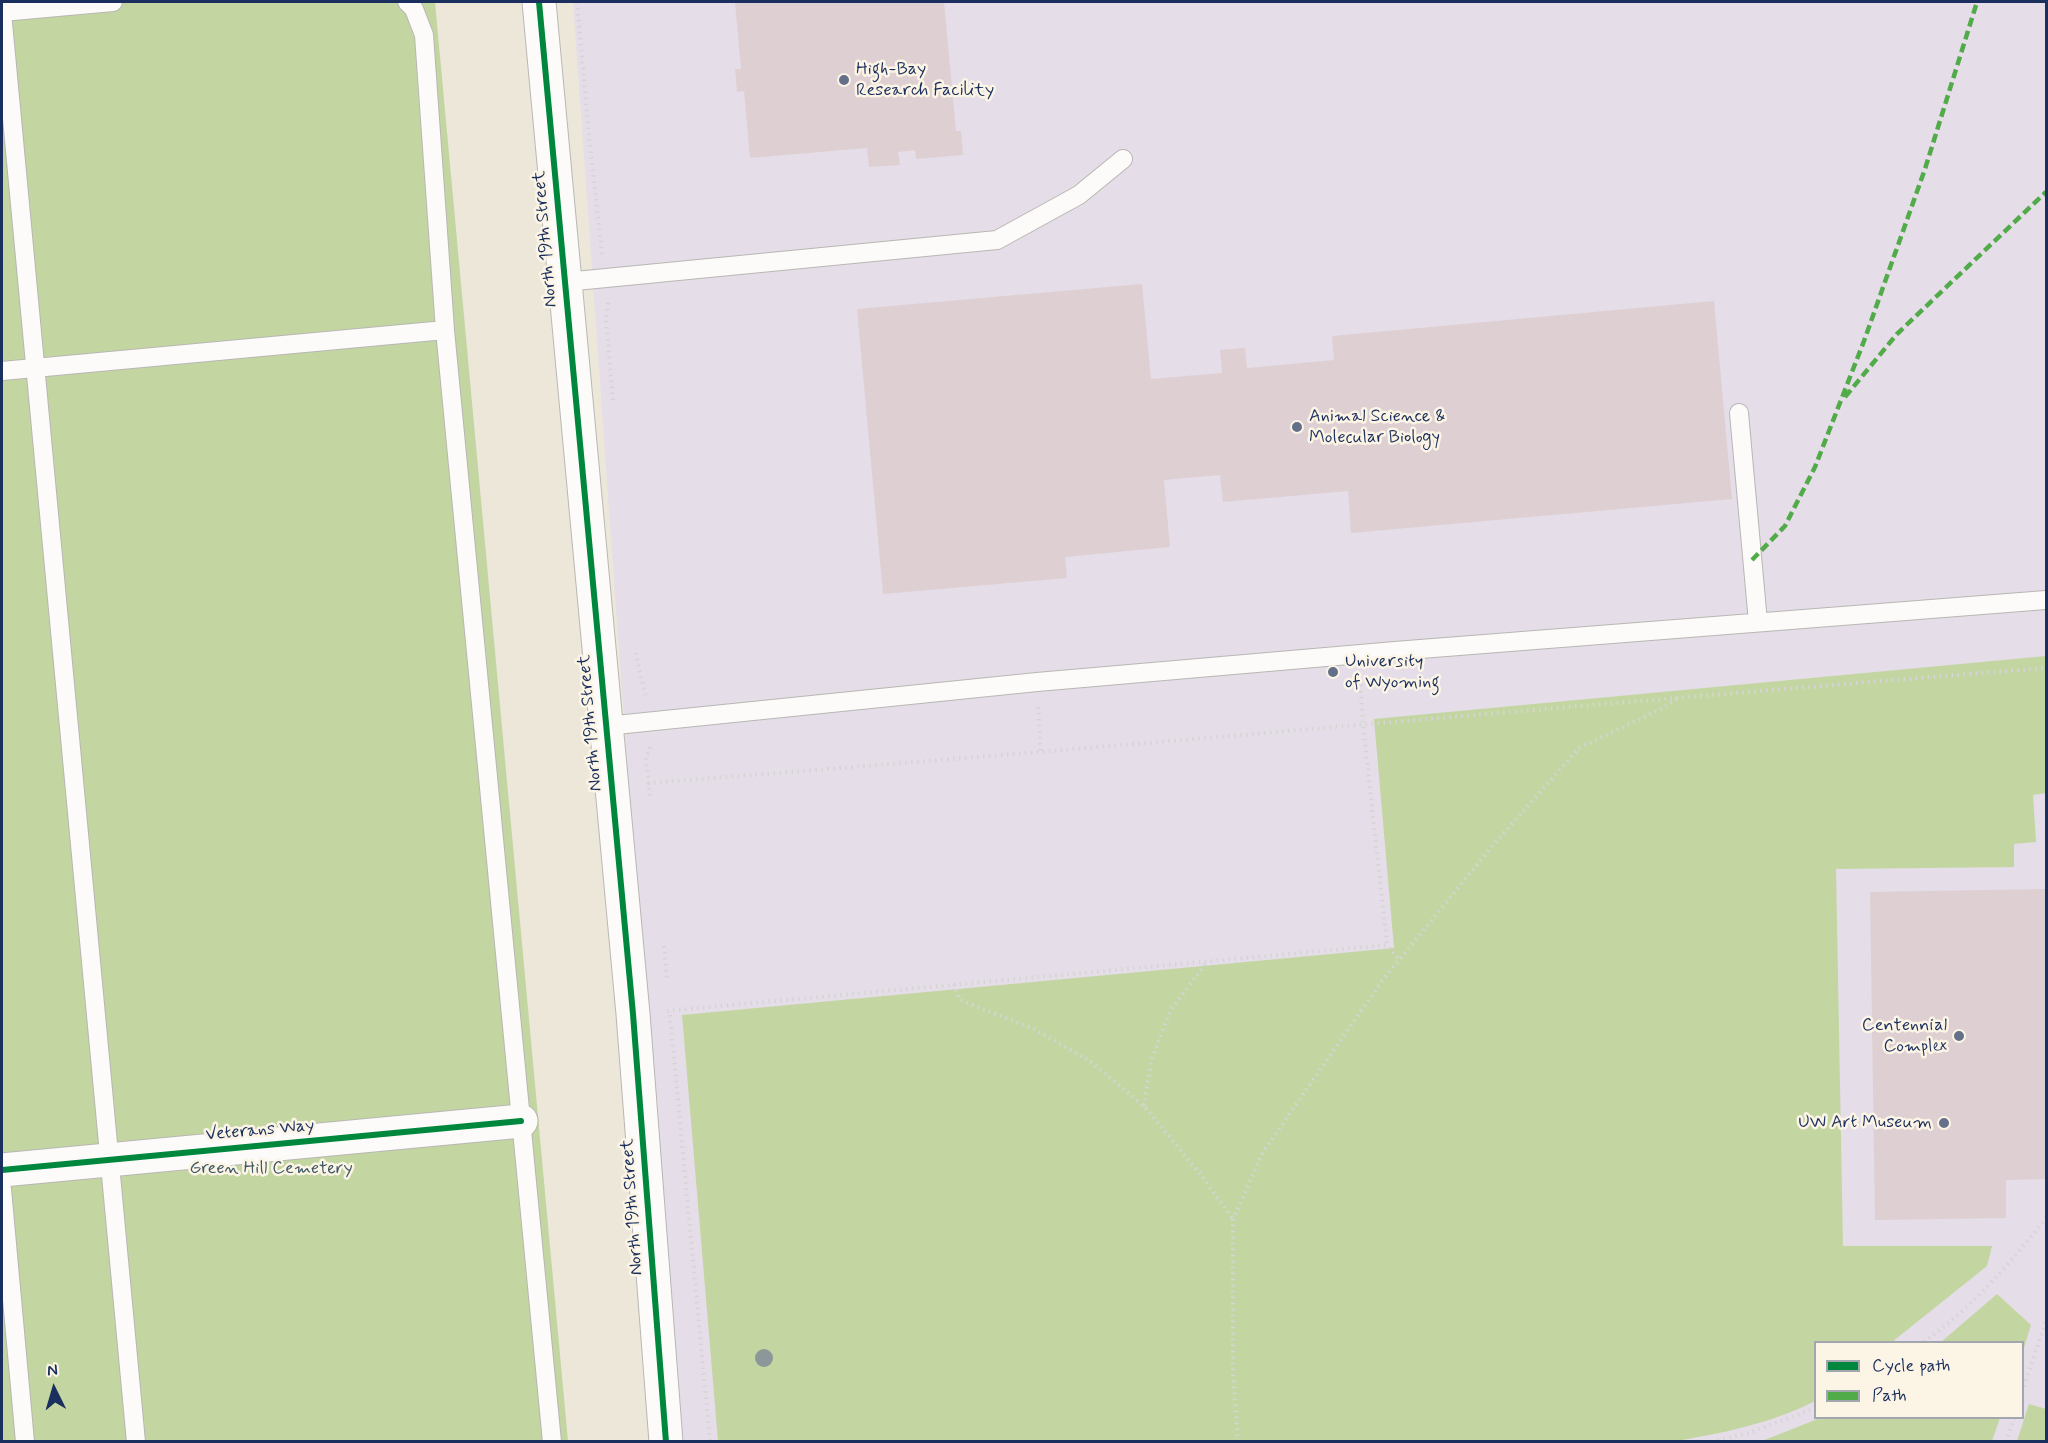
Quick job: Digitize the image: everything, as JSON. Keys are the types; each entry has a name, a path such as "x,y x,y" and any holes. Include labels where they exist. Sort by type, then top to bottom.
{"street":[{"name":"North 19th Street","path":"538,2 633,1014 666,1442"},
{"name":"Veterans Way","path":"2,1170 521,1121"}],"lane":[{"path":"113,2 2,12 136,1442"},
{"path":"407,2 414,9 424,34 445,330 552,1442"},
{"path":"566,282 998,240 1079,195 1123,159"},
{"path":"2,371 445,330"},
{"path":"1738,413 1758,622"},
{"path":"606,726 1037,682 1359,654 2046,600"},
{"path":"2,1189 25,1442"}],"path":[{"path":"1359,654 1363,725 1387,945 1400,961"},
{"path":"612,785 1041,753 1680,696 2046,668"},
{"path":"1037,682 1041,753"},
{"path":"1238,1442 1233,1373 1233,1220 1263,1152 1382,981 1493,844 1579,748 1659,710 1680,696"},
{"path":"633,1014 1387,945"},
{"path":"1144,1106 1151,1062 1170,1011 1207,962"},
{"path":"954,984 960,1000 1034,1029 1090,1061 1144,1106 1200,1174 1233,1220"},
{"path":"1925,1341 1981,1294 2010,1263 2046,1218"},
{"path":"2024,1386 2046,1321"},
{"path":"1712,1442 1748,1433 1814,1408"},
{"path":"2006,1442 2014,1419"}],"shaded area":[{"name":"University of Wyoming","path":"573,2 2046,2 2046,1441 675,1441"}],"green space":[{"name":"Green Hill Cemetery","path":"2,2 435,2 568,1441 2,1442"},
{"path":"2046,656 2046,793 2033,795 2036,842 2014,844 2014,867 1836,869 1843,1246 1992,1246 1987,1266 1893,1341 1814,1341 1814,1401 1763,1422 1672,1442 718,1441 682,1015 1394,948 1374,719"},
{"path":"1997,1294 2031,1325 2024,1348 2024,1341 1942,1341"},
{"path":"2029,1404 2046,1409 2046,1441 2017,1441"},
{"path":"1817,1419 2000,1419 1992,1441 1762,1441"}],"building":[{"name":"High-Bay Research Facility","path":"735,2 944,2 956,131 961,131 963,155 916,159 915,150 898,152 900,165 869,167 867,148 750,158 744,91 737,92 735,69 741,69"},
{"name":"Animal Science & Molecular Biology","path":"1142,284 1151,379 1222,373 1220,350 1245,348 1247,368 1334,360 1332,336 1714,301 1732,499 1351,533 1348,491 1223,502 1220,475 1164,480 1170,547 1065,557 1067,578 883,594 857,309"},
{"name":"Centennial Complex","path":"2046,889 2046,1179 2006,1180 2006,1218 1875,1220 1870,892"}],"marked path":[{"path":"1752,560 1785,526 1815,467 1864,341 1925,169 1977,2"},
{"path":"1845,397 1897,334 2046,192"}],"cycle path":[{"path":"539,2 633,1014 666,1442"},
{"path":"2,1170 521,1121"}],"place":[{"name":"High-Bay Research Facility","path":"844,80"},
{"name":"Animal Science & Molecular Biology","path":"1297,427"},
{"name":"University of Wyoming","path":"1333,672"},
{"name":"Centennial Complex","path":"1959,1036"},
{"name":"UW Art Museum","path":"1944,1123"}]}
